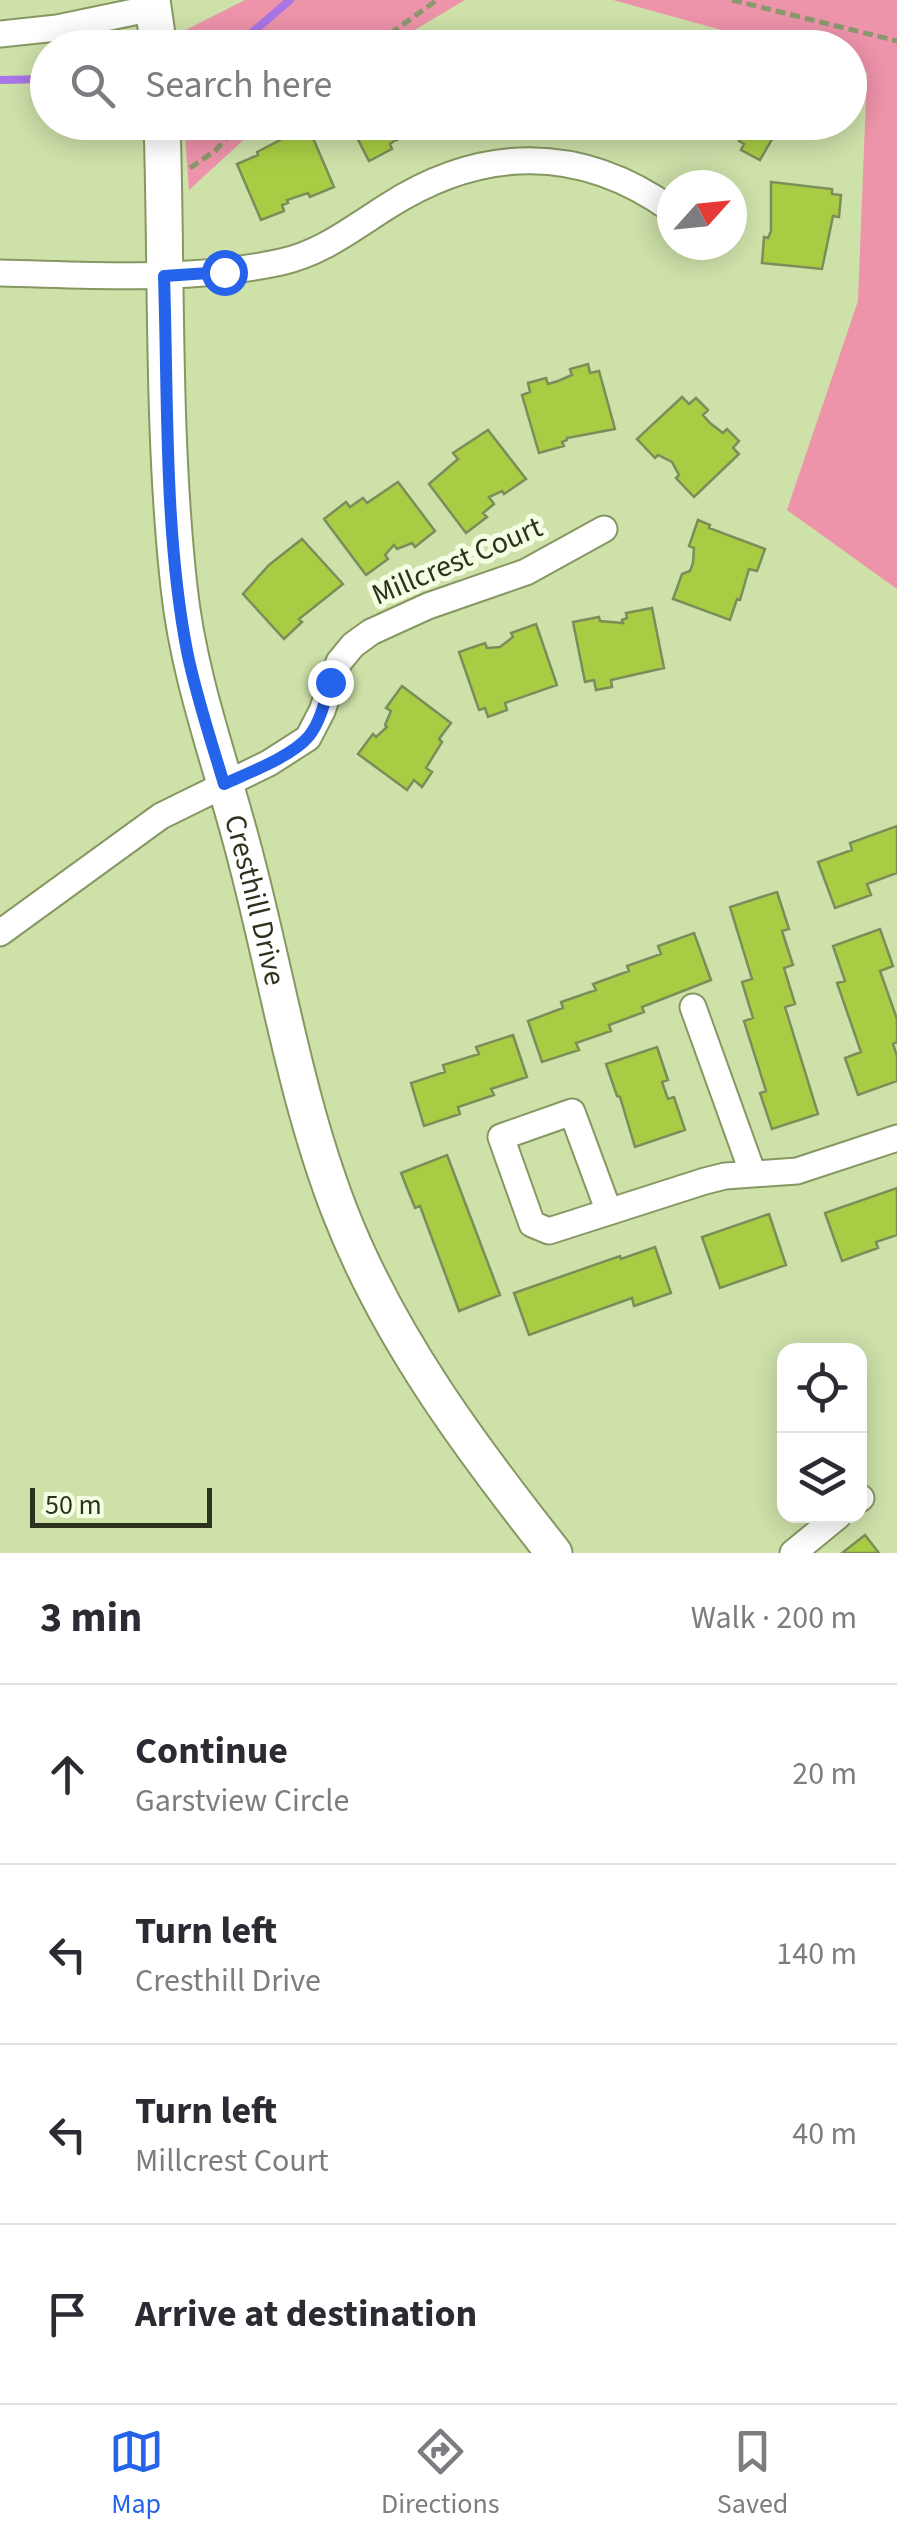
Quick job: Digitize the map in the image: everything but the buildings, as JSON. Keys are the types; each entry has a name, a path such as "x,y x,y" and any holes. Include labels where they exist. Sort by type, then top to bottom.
{"street":[{"path":"38,30 152,4 157,30"},
{"path":"0,34 30,31"},
{"name":"Cresthill Drive","path":"163,140 170,475 187,650 270,950 318,1150 341,1214 402,1339 457,1424 554,1553"},
{"path":"0,273 164,276 224,272 312,252 346,236 432,180 507,160 581,166 617,178 657,201"},
{"name":"Millcrest Court","path":"0,933 161,816 268,763 308,738 339,662 371,632 428,606 526,572 604,528"},
{"path":"693,1007 753,1174"},
{"path":"608,1212 572,1112 501,1137 532,1224 549,1231 705,1181 797,1171 897,1138"},
{"path":"793,1553 829,1523"}],"path":[{"path":"395,30 438,0"},
{"path":"732,0 853,30"},
{"path":"867,34 897,41"},
{"path":"164,178 191,168 225,140"}],"shaded area":[{"path":"245,0 465,0 415,30 186,30"},
{"path":"613,0 897,0 897,589 787,510 858,301 867,140 867,30 722,30"},
{"path":"185,140 243,140 189,190"}],"waterway":[{"path":"255,30 290,0"},
{"path":"0,80 30,79"}],"route":[{"path":"224,272 164,276 170,475 179,585 187,650 224,784 308,738 322,711 330,682"}]}
